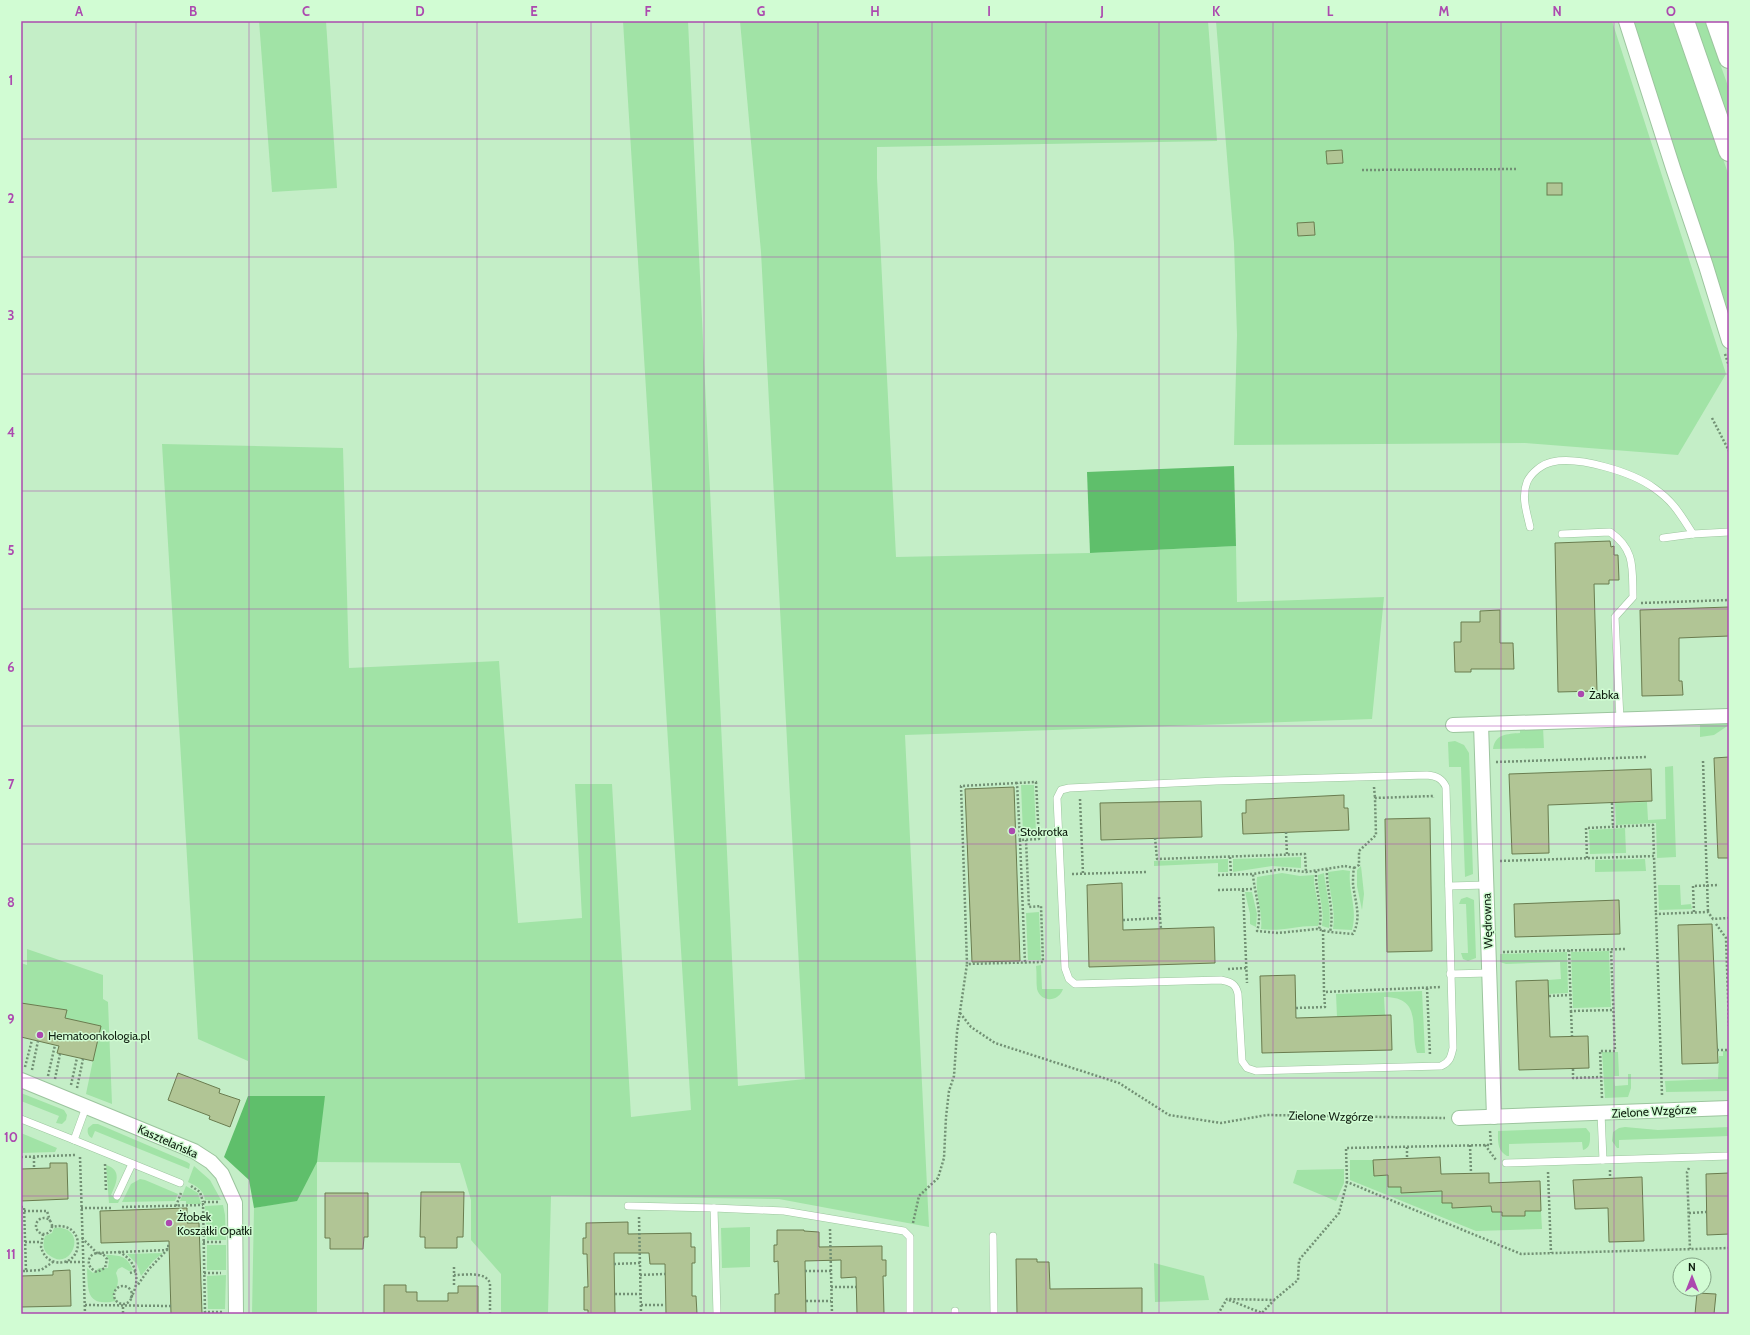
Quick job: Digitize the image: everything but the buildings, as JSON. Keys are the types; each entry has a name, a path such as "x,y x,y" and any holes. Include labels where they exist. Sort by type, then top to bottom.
{"main road":[{"path":"1684,21 1729,151"},
{"path":"1716,21 1729,58"}],"street":[{"path":"1626,21 1729,341"},
{"path":"1453,725 1729,716"},
{"name":"Wędrowna","path":"1480,724 1489,973 1492,1123"},
{"name":"Kasztelańska","path":"25,1075 86,1106 194,1151 211,1162 222,1174 235,1203 232,1313"},
{"name":"Zielone Wzgórze","path":"1459,1118 1492,1123 1602,1108 1729,1108"}],"lane":[{"path":"1530,527 1524,496 1528,482 1539,467 1552,462 1583,462 1608,467 1652,486 1672,502 1693,534"},
{"path":"1562,534 1610,532 1619,538 1631,558 1633,597 1616,617 1620,719"},
{"path":"1663,538 1693,534 1729,532"},
{"path":"1434,776 1444,782 1446,788 1450,974 1453,1048 1450,1060 1446,1064 1441,1066 1256,1071 1247,1068 1242,1061 1237,987 1230,982 1221,980 1075,984 1070,979 1065,968 1057,798 1061,790 1069,788 1216,781 1434,776"},
{"path":"1449,886 1486,884"},
{"path":"1450,974 1489,973"},
{"path":"74,1140 86,1106"},
{"path":"1602,1108 1603,1160"},
{"path":"21,1119 180,1183"},
{"path":"1506,1163 1729,1156"},
{"path":"117,1196 132,1164"},
{"path":"628,1206 784,1211 904,1231 910,1238 910,1314"},
{"path":"714,1208 717,1314"},
{"path":"993,1236 994,1314"}],"path":[{"path":"1362,170 1518,168"},
{"path":"1712,418 1729,451"},
{"path":"1627,604 1729,600"},
{"path":"1491,762 1646,757"},
{"path":"1703,761 1708,912 1713,919 1729,918"},
{"path":"910,1238 919,1196 938,1178 944,1158 946,1117 949,1092 954,1076 960,1013 967,964 961,786 1036,782 1039,839 1020,840"},
{"path":"1017,783 1024,963"},
{"path":"1218,875 1253,874 1282,870 1306,872 1327,870 1337,867 1354,868 1359,865 1359,852 1376,834 1374,786 1369,786"},
{"path":"1375,798 1433,796 1434,803"},
{"path":"1080,797 1083,874"},
{"path":"1612,802 1613,827"},
{"path":"1587,858 1586,828 1653,825 1662,1095"},
{"path":"1286,832 1287,855"},
{"path":"1155,838 1157,859 1305,854 1306,872"},
{"path":"967,964 1043,962 1041,906 1029,907 1026,840"},
{"path":"1495,861 1654,856"},
{"path":"1230,857 1231,874"},
{"path":"1253,874 1254,889 1260,912 1257,931 1278,934 1309,928 1353,934 1356,929 1358,916 1353,884 1354,868"},
{"path":"1327,870 1328,888 1333,914 1330,932"},
{"path":"1296,1008 1325,1007 1321,930 1322,917 1316,888 1316,871"},
{"path":"1071,881 1070,874 1147,872"},
{"path":"1694,912 1693,886 1719,885"},
{"path":"1218,890 1254,889"},
{"path":"1243,890 1248,990"},
{"path":"1159,896 1161,928"},
{"path":"1656,914 1708,912"},
{"path":"1123,920 1160,918"},
{"path":"1716,924 1726,938 1729,1026"},
{"path":"1497,952 1625,948"},
{"path":"1602,1108 1600,1051 1615,1051 1611,949"},
{"path":"1569,950 1572,1036"},
{"path":"1221,969 1247,968"},
{"path":"1324,992 1450,987"},
{"path":"1423,1056 1430,1055 1427,988"},
{"path":"1549,996 1571,995"},
{"path":"1571,1011 1614,1010"},
{"name":"Zielone Wzgórze","path":"960,1013 971,1027 994,1043 1119,1083 1169,1115 1221,1123 1267,1115 1459,1118"},
{"path":"25,1075 32,1040"},
{"path":"25,1075 38,1041"},
{"path":"48,1080 55,1045"},
{"path":"1717,1050 1729,1050"},
{"path":"54,1083 60,1054"},
{"path":"70,1090 77,1058"},
{"path":"76,1093 83,1059"},
{"path":"1573,1069 1573,1078 1601,1077"},
{"path":"1226,1299 1263,1313 1274,1300 1298,1280 1299,1260 1339,1213 1347,1182 1346,1148 1491,1144 1492,1123"},
{"path":"1470,1145 1471,1173"},
{"path":"1485,1145 1497,1161"},
{"path":"1407,1147 1407,1158"},
{"path":"104,1153 106,1192"},
{"path":"34,1156 34,1168"},
{"path":"21,1157 76,1156"},
{"path":"80,1157 85,1314"},
{"path":"1690,1249 1687,1172 1692,1166"},
{"path":"1610,1169 1610,1178"},
{"path":"1541,1172 1548,1172 1551,1253"},
{"path":"1347,1182 1521,1254 1729,1248"},
{"path":"190,1185 200,1192 203,1204 203,1305 205,1312 232,1313"},
{"path":"81,1208 225,1202"},
{"path":"639,1206 641,1314"},
{"path":"21,1207 24,1207 24,1271 41,1270 53,1262"},
{"path":"24,1211 47,1211 52,1227"},
{"path":"1688,1213 1706,1212"},
{"path":"829,1218 832,1314"},
{"path":"44,1234 37,1229 38,1222 45,1219 51,1223"},
{"path":"59,1263 65,1262 76,1254 78,1242 74,1232 69,1228 58,1225 52,1227 49,1232 44,1234 41,1242 43,1253 53,1262 59,1263 83,1262"},
{"path":"82,1238 98,1253 105,1256 107,1262 103,1270 97,1272 91,1269 88,1263 92,1255 98,1253 167,1250"},
{"path":"25,1242 41,1242"},
{"path":"202,1244 228,1242"},
{"path":"123,1314 126,1303 137,1286 149,1269 167,1250 167,1246 169,1246"},
{"path":"119,1252 130,1260 136,1271 137,1286"},
{"path":"614,1264 640,1263"},
{"path":"454,1267 454,1285"},
{"path":"805,1271 831,1270"},
{"path":"130,1273 136,1271"},
{"path":"204,1273 228,1273"},
{"path":"640,1275 665,1274"},
{"path":"454,1276 483,1276 488,1278 490,1283 490,1314"},
{"path":"126,1303 120,1303 116,1299 114,1294 118,1288 123,1286 129,1288 131,1294 130,1299"},
{"path":"831,1287 856,1287"},
{"path":"615,1294 640,1294"},
{"path":"1226,1299 1274,1300"},
{"path":"1218,1314 1226,1299"},
{"path":"806,1301 831,1301"},
{"path":"85,1305 116,1304 124,1307 171,1306"},
{"path":"641,1305 665,1305"}],"green space":[{"path":"259,21 326,21 337,188 272,192"},
{"path":"623,21 688,21 738,1086 805,1079 761,252 740,21 1208,21 1217,141 877,147 877,178 896,557 1090,553 1236,546 1237,602 1384,597 1372,719 905,735 929,1227 779,1199 551,1196 548,1314 501,1314 501,1274 471,1240 471,1200 460,1163 317,1162 317,1314 252,1314 254,1208 297,1200 325,1096 248,1096 248,1061 198,1039 162,444 343,448 349,668 499,661 518,923 582,918 575,784 612,784 631,1117 691,1110"},
{"path":"1216,21 1612,21 1726,374 1678,455 1525,443 1234,445 1237,335 1234,243"},
{"path":"1632,21 1675,21 1729,176 1729,316"},
{"path":"1695,21 1705,21 1729,89 1729,121"},
{"path":"1234,466 1236,546 1090,553 1087,472"},
{"path":"1729,722 1729,725 1714,735 1700,737 1700,723"},
{"path":"1543,727 1544,748 1493,749 1496,740 1502,736 1520,733 1520,728"},
{"path":"1455,741 1464,745 1469,753 1473,874 1465,877 1461,767 1449,767 1448,742"},
{"path":"1673,766 1676,857 1657,858 1656,823 1616,825 1615,803 1647,802 1648,820 1666,819 1665,767"},
{"path":"1021,785 1034,785 1036,833 1023,834"},
{"path":"1625,828 1626,853 1590,854 1589,830"},
{"path":"1301,857 1301,868 1272,866 1233,872 1233,859"},
{"path":"1228,859 1228,872 1218,872 1218,863 1154,866 1154,861"},
{"path":"1645,859 1646,871 1595,872 1595,860"},
{"path":"1361,866 1364,894 1362,910 1357,886 1357,870"},
{"path":"1343,870 1350,871 1350,886 1354,915 1352,930 1333,929 1334,914 1328,872"},
{"path":"1282,873 1300,876 1314,875 1319,907 1318,926 1303,926 1275,930 1261,929 1257,877"},
{"path":"1324,873 1329,907 1329,928 1322,926 1323,919 1318,882 1318,875"},
{"path":"1658,885 1680,885 1681,905 1691,904 1692,909 1659,910"},
{"path":"1245,892 1252,892 1257,914 1256,927 1250,924 1250,914"},
{"path":"1467,897 1474,900 1476,958 1468,961 1463,959 1461,953 1468,953 1466,904 1459,904 1461,899"},
{"path":"1039,912 1041,960 1028,960 1026,913"},
{"path":"27,949 103,975 103,999 108,1002 112,1104 86,1094 100,1026 65,1019 66,1010 21,1003 21,963 27,965"},
{"path":"1609,951 1611,1007 1573,1008 1571,952"},
{"path":"1567,952 1568,993 1548,994 1548,980 1561,979 1560,962 1506,964 1500,962 1500,954"},
{"path":"1041,965 1042,989 1063,989 1058,996 1054,998 1046,999 1042,997 1037,989 1036,966"},
{"path":"1422,991 1425,1053 1417,1053 1414,1025 1410,1008 1405,1002 1397,998 1384,997 1385,1015 1337,1017 1336,994"},
{"path":"1723,1051 1729,1051 1729,1091 1666,1092 1665,1081 1718,1079 1719,1056 1723,1056"},
{"path":"1602,1052 1618,1052 1619,1076 1614,1076 1615,1086 1628,1085 1628,1074 1631,1074 1631,1088 1628,1097 1605,1098"},
{"path":"21,1093 64,1110 67,1115 66,1120 62,1124 56,1123 59,1116 21,1101"},
{"path":"248,1096 325,1096 317,1162 297,1201 254,1208 249,1180 224,1157"},
{"path":"93,1124 98,1124 187,1162 190,1164 189,1169 95,1131 92,1138 89,1135 88,1128"},
{"path":"1625,1127 1658,1130 1729,1127 1729,1136 1619,1140 1619,1148 1617,1148 1612,1141 1613,1132 1619,1128"},
{"path":"1586,1128 1590,1133 1590,1141 1589,1146 1583,1150 1582,1142 1509,1144 1509,1156 1507,1156 1501,1151 1499,1145 1498,1131"},
{"path":"21,1133 57,1148 55,1152 21,1153"},
{"path":"1350,1160 1373,1160 1374,1176 1388,1175 1388,1187 1401,1187 1401,1192 1442,1186 1452,1203 1453,1208 1476,1207 1491,1202 1492,1212 1502,1211 1502,1216 1525,1216 1525,1211 1541,1211 1542,1229 1476,1231 1350,1180"},
{"path":"106,1165 115,1170 117,1178 111,1195 120,1199 118,1203 109,1203"},
{"path":"194,1166 210,1180 221,1200 205,1200 201,1191 188,1182"},
{"path":"1344,1169 1344,1183 1336,1201 1293,1183 1297,1170"},
{"path":"140,1179 178,1194 175,1201 122,1202 131,1184"},
{"path":"186,1186 198,1193 201,1204 186,1204 186,1201 180,1201"},
{"path":"223,1205 226,1240 207,1240 205,1206"},
{"path":"750,1227 750,1267 722,1268 721,1228"},
{"path":"54,1228 65,1229 72,1234 74,1248 65,1258 57,1259 49,1255 44,1249 45,1236 52,1233"},
{"path":"207,1245 226,1245 226,1270 207,1270"},
{"path":"163,1253 153,1261 141,1276 137,1264 127,1254"},
{"path":"106,1255 115,1255 126,1259 133,1270 129,1271 122,1267 118,1269 116,1273 118,1285 113,1295 116,1301 99,1302 94,1299 89,1290 87,1268 93,1273 99,1268 108,1268 109,1260"},
{"path":"1154,1263 1204,1276 1209,1300 1155,1302"},
{"path":"226,1275 225,1309 208,1309 207,1276"}],"place":[{"name":"Żabka","path":"1581,694"},
{"name":"Stokrotka","path":"1012,831"},
{"name":"Hematoonkologia.pl","path":"40,1035"},
{"name":"Żłobek Koszałki Opałki","path":"169,1223"}]}
